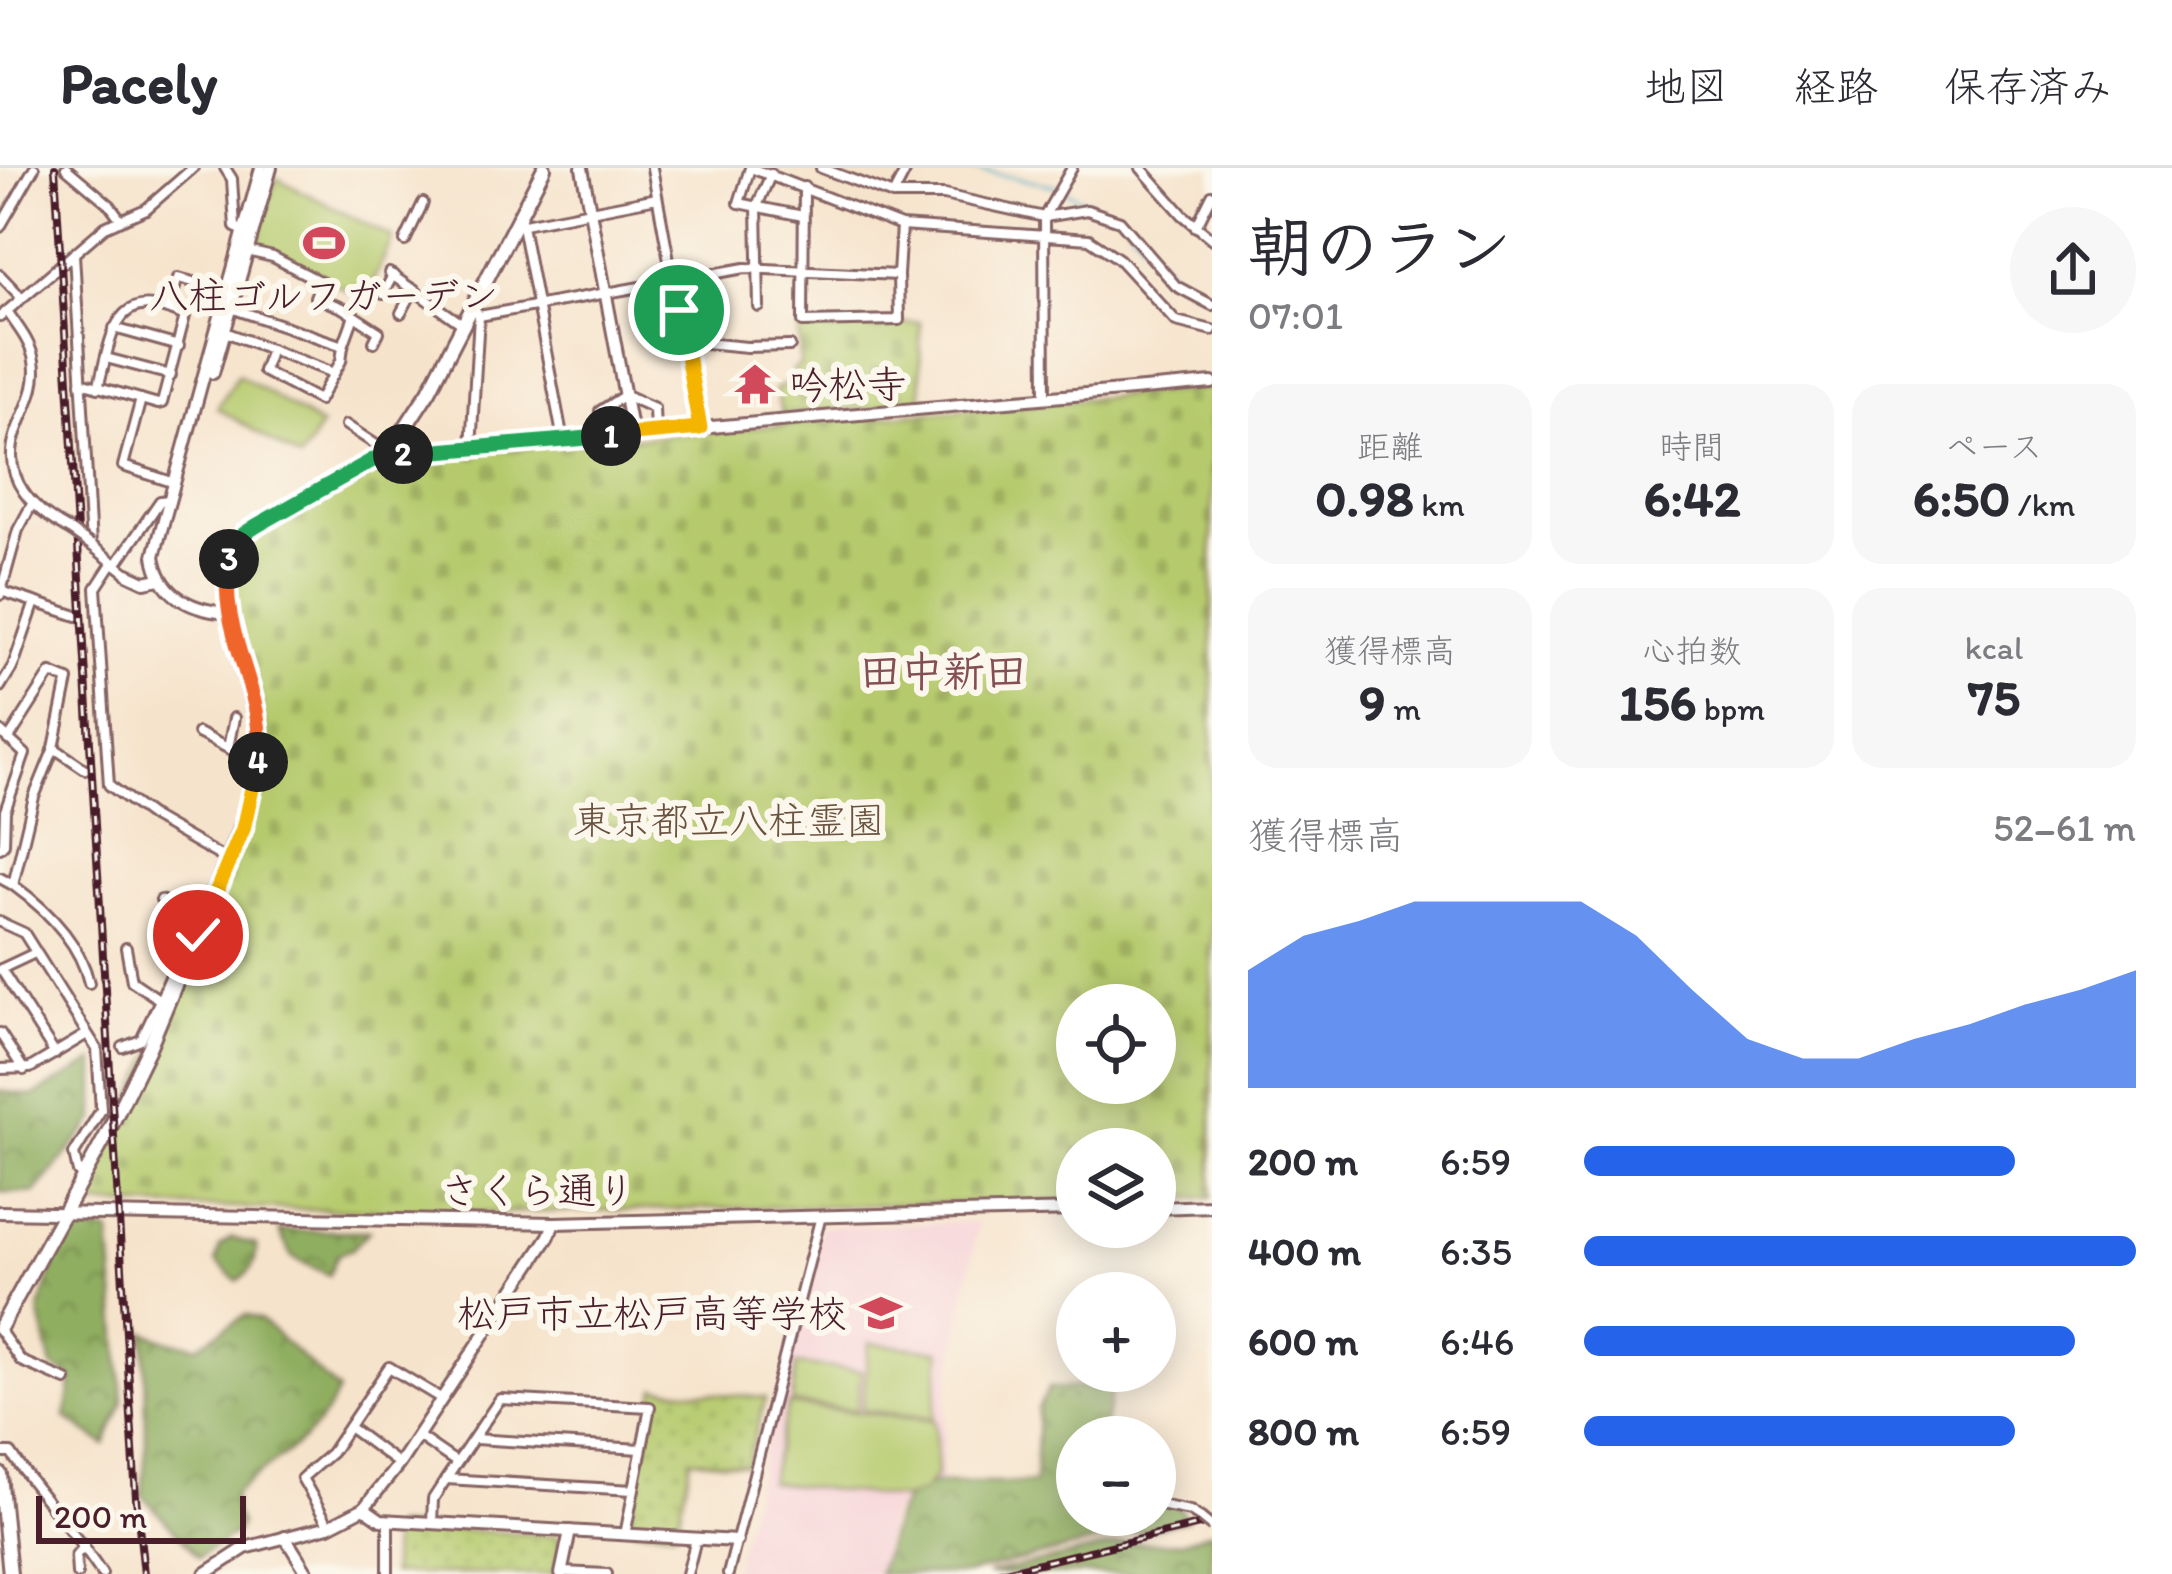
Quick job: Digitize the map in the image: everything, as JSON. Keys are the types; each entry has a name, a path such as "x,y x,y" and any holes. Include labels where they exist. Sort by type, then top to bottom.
{"main road":[{"path":"0,1329 84,1177 163,1019 193,935 247,815 258,764 259,727 226,614 229,558 244,534 383,453 421,406 463,325 476,311 544,168"},
{"path":"0,1474 10,1574"}],"street":[{"path":"0,227 34,168"},
{"path":"66,168 121,220"},
{"path":"160,579 145,582 128,574 32,506 10,479 14,438 35,387 35,364 30,347 3,314 105,226 146,209 194,168"},
{"path":"225,168 233,184 235,227 244,231"},
{"path":"226,614 178,599 160,579 154,556 261,168"},
{"path":"160,579 160,548 271,168"},
{"path":"582,168 632,434"},
{"path":"652,168 700,428"},
{"path":"803,217 739,203 750,168 901,226 1043,238 1079,236 1105,248 1176,321 1212,331"},
{"path":"821,168 893,195 944,195 1045,217 1088,210 1120,221 1176,286 1212,305"},
{"path":"893,195 907,168"},
{"path":"1045,398 1045,217 1072,168"},
{"path":"1141,168 1212,238"},
{"path":"759,307 757,206 771,174"},
{"path":"804,187 802,322 899,320 901,226"},
{"path":"1196,227 1212,195"},
{"path":"563,441 522,219 657,198"},
{"path":"405,241 422,203"},
{"path":"247,250 321,281 315,297 379,332 374,342"},
{"path":"74,254 91,545"},
{"path":"471,449 476,311 539,306 758,269 898,275"},
{"path":"383,294 391,274 463,325"},
{"path":"0,275 20,296"},
{"path":"168,310 178,278 228,291"},
{"path":"400,313 414,289"},
{"path":"81,382 98,388 161,403 187,318 145,304 131,307 114,328 98,388"},
{"path":"231,308 343,346"},
{"path":"271,349 263,371 319,400 341,361 354,316"},
{"path":"114,328 179,346"},
{"path":"225,332 334,373"},
{"path":"685,341 790,346"},
{"path":"106,358 171,375"},
{"path":"346,425 383,453 471,449 1212,383"},
{"path":"625,395 654,408 655,432"},
{"path":"602,437 600,411 625,395"},
{"path":"142,399 123,466 176,483"},
{"path":"0,448 12,451"},
{"path":"170,500 160,500 96,588 109,785 154,818 229,861"},
{"path":"32,506 18,530 1,593 76,616"},
{"path":"0,687 13,666 35,602"},
{"path":"0,662 13,666"},
{"path":"8,740 51,674 68,680 54,748 13,885"},
{"path":"228,748 234,718"},
{"path":"0,731 25,754 46,763"},
{"path":"198,733 258,764"},
{"path":"54,748 85,769"},
{"path":"0,848 5,811 25,754"},
{"path":"0,878 52,917 85,967 89,983"},
{"path":"123,1047 141,1040 193,935 178,929 185,916 161,900"},
{"path":"0,933 3,923 24,933 99,1059 101,1103 94,1124 74,1154 84,1177"},
{"path":"126,948 132,981 160,1000"},
{"path":"34,953 0,969 55,1054"},
{"path":"0,1033 24,1070"},
{"path":"0,1069 24,1070 87,1034"},
{"path":"1176,1207 1212,1206"},
{"name":"さくら通り","path":"0,1212 554,1223 1056,1210"},
{"path":"728,1574 821,1216"},
{"path":"207,1573 245,1548 328,1526 364,1508 418,1436 550,1236 554,1223"},
{"path":"0,1329 21,1361 66,1380"},
{"path":"328,1526 302,1480 331,1453 389,1367 442,1399"},
{"path":"431,1523 434,1498 500,1399 650,1407 625,1535"},
{"path":"350,1427 399,1464"},
{"path":"418,1436 456,1462"},
{"path":"473,1439 641,1449"},
{"path":"0,1453 11,1453 102,1574"},
{"path":"446,1479 633,1490"},
{"path":"364,1508 388,1520 737,1541"},
{"path":"1176,1510 1200,1517 1212,1527"},
{"path":"1200,1517 1212,1513"},
{"path":"388,1520 388,1574"},
{"path":"570,1531 561,1573 607,1574"},
{"path":"285,1537 308,1574"},
{"path":"687,1574 696,1539"},
{"path":"77,1574 76,1556 84,1546"}],"shaded area":[{"name":"松戸市立松戸高等学校","path":"978,1222 946,1400 941,1483 932,1482 907,1494 890,1517 877,1574 733,1573 822,1227"}],"green space":[{"name":"八柱ゴルフガーデン","path":"276,178 393,238 365,298 256,247"},
{"path":"920,322 921,406 782,414 775,389 790,383 794,369 800,366 799,329"},
{"path":"238,374 321,426 300,459 217,408"},
{"name":"東京都立八柱霊園","path":"1212,388 1212,1197 1176,1198 1176,1128 1056,1128 1056,1201 489,1213 95,1205 94,1179 102,1157 145,1071 248,830 264,774 267,751 262,706 231,595 239,549 247,538 382,461 462,452 474,458 484,451"},
{"path":"95,1061 95,1120 35,1193 0,1192 0,1091 33,1096"},
{"path":"66,1227 110,1232 123,1402 105,1445 66,1418 72,1377 52,1367 39,1310"},
{"path":"279,1231 369,1231 352,1249 338,1254 329,1275 292,1257"},
{"path":"232,1238 256,1245 252,1266 237,1281 216,1262 220,1246"},
{"path":"246,1315 261,1320 338,1391 306,1437 234,1494 240,1524 237,1532 199,1557 142,1495 145,1332 198,1346"},
{"path":"869,1343 941,1351 934,1418 862,1410"},
{"path":"796,1364 861,1371 857,1410 792,1403"},
{"path":"656,1388 766,1398 746,1465 691,1459 676,1531 629,1525"},
{"path":"1049,1388 1109,1392 1111,1396 1107,1416 1056,1416 1056,1536 1121,1536 964,1574 878,1574 895,1518 907,1497 935,1483 1035,1483 1038,1409"},
{"path":"788,1405 935,1421 937,1474 922,1492 903,1499 769,1482"},
{"path":"1176,1504 1178,1505 1187,1520 1176,1523"},
{"path":"392,1527 561,1539 554,1574 391,1574"},
{"path":"1212,1531 1212,1574 987,1574 1125,1543 1181,1542"}],"waterway":[{"path":"966,168 1057,186 1105,212"},
{"path":"1125,221 1177,280 1212,297"}],"railway":[{"path":"55,168 144,1574"},
{"path":"993,1574 1212,1522"}],"place":[{"name":"八柱ゴルフガーデン","path":"324,243"},
{"name":"吟松寺","path":"755,384"},
{"name":"松戸市立松戸高等学校","path":"881,1313"}],"district":[{"name":"田中新田","path":"943,671"}],"route":[{"path":"198,935 243,829 260,748 255,701 226,614 226,572 234,546 256,526 380,456 700,428 679,310"}]}
